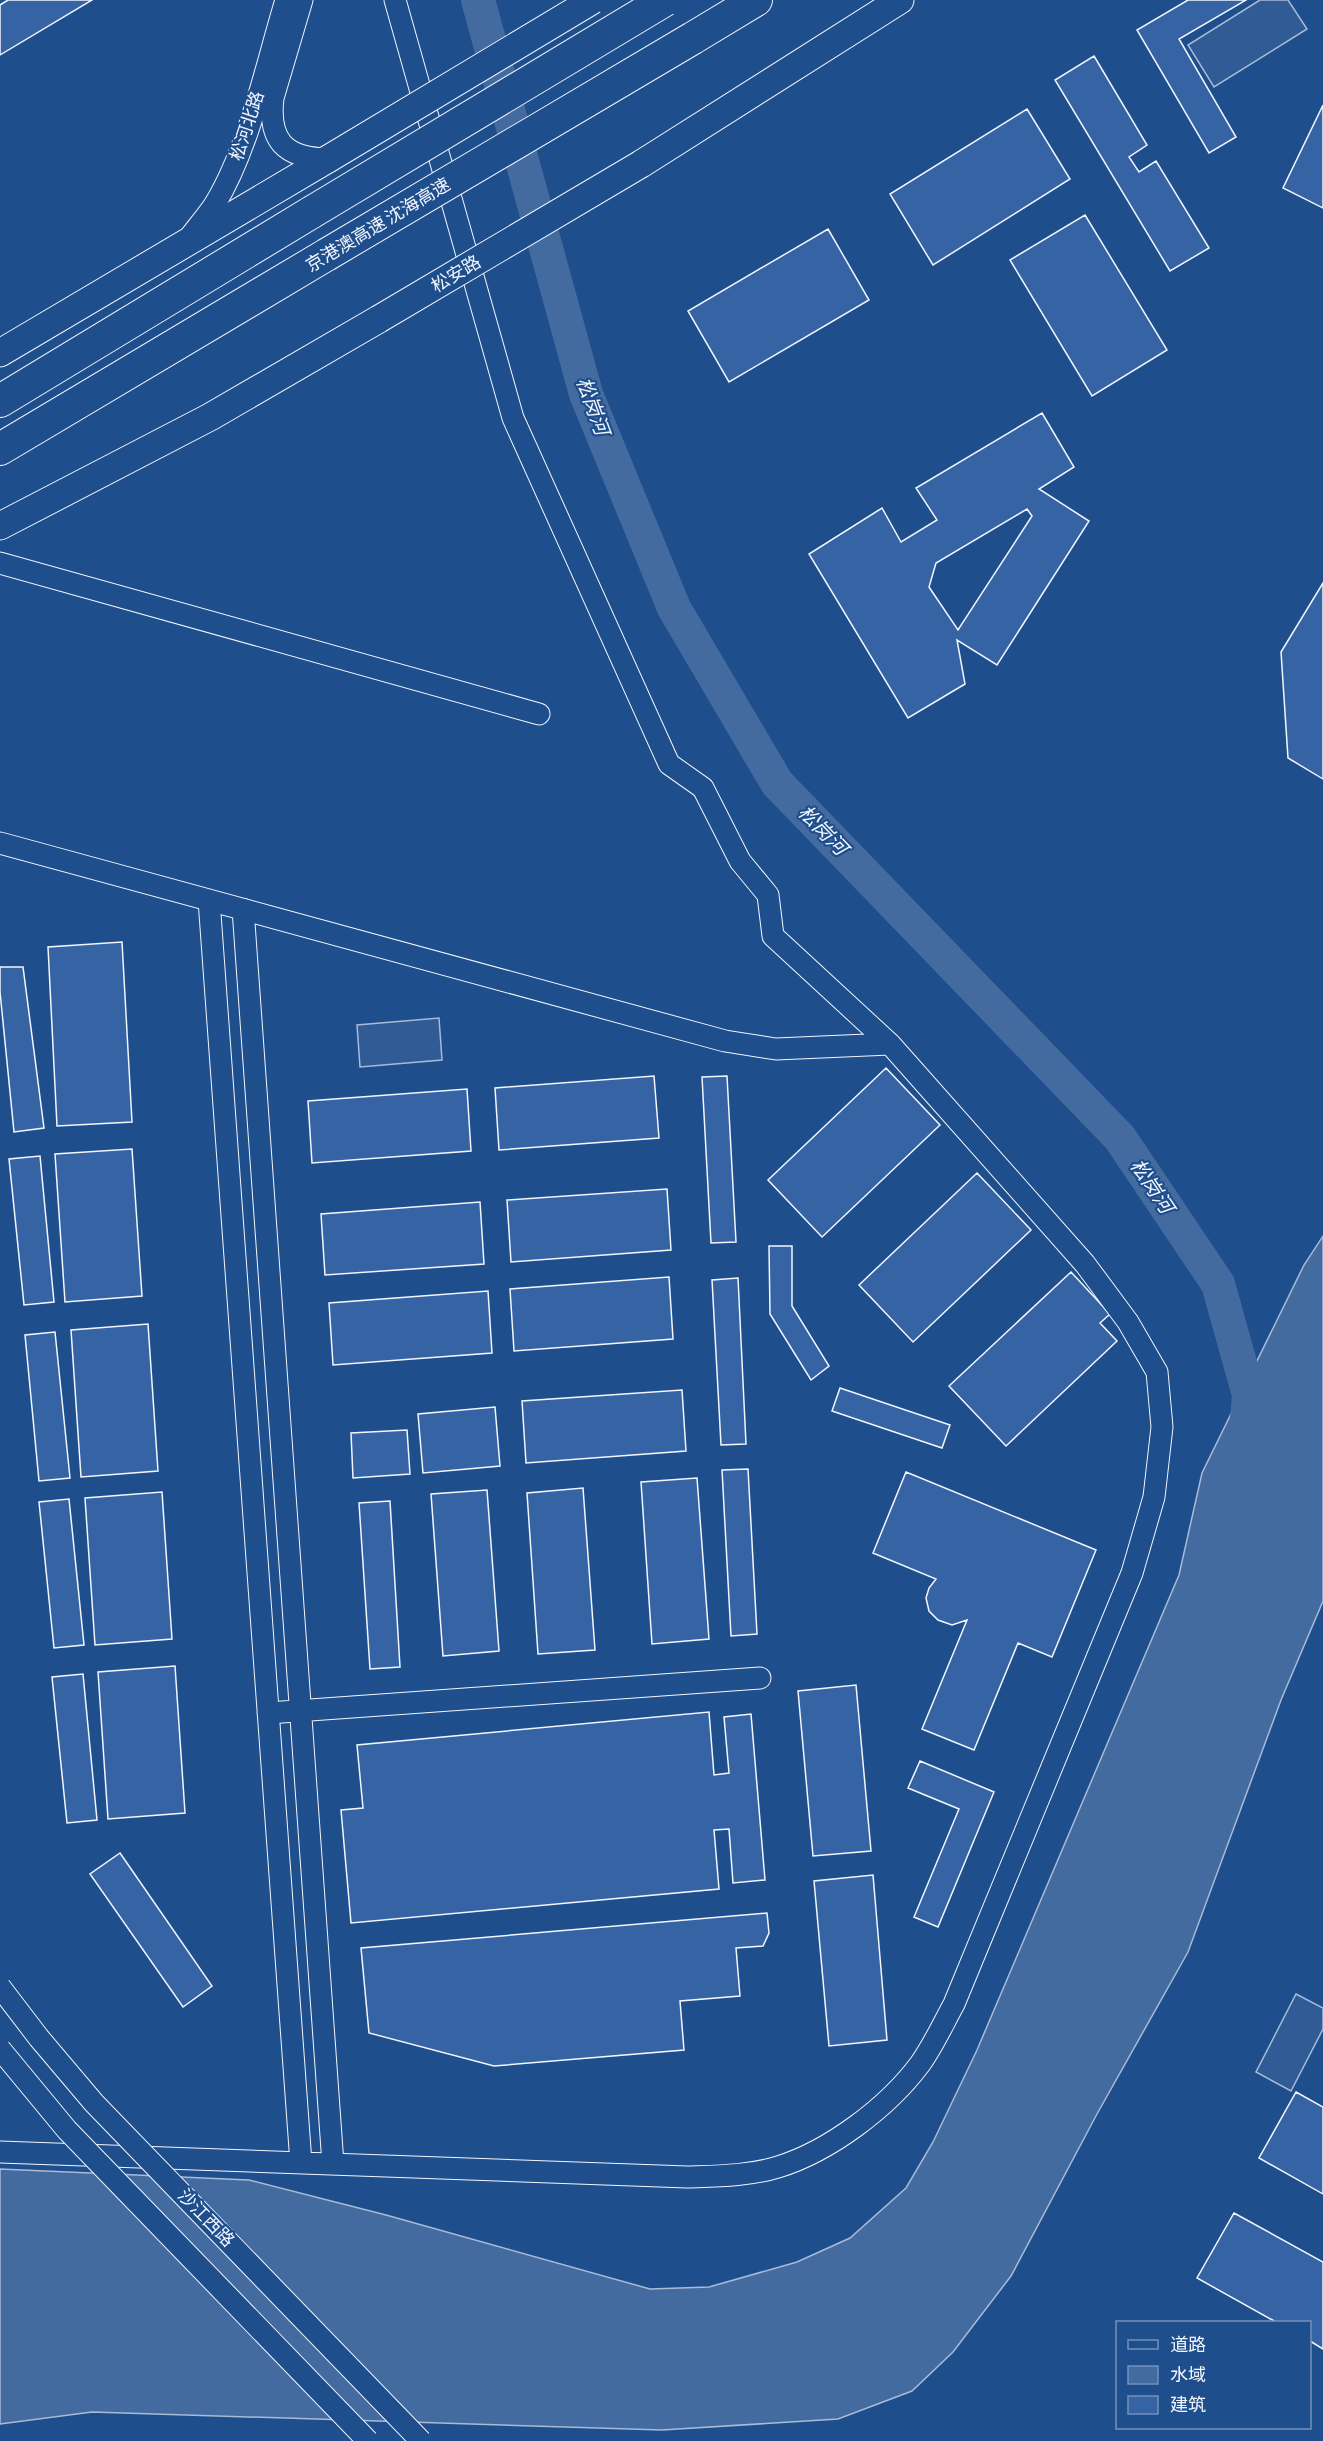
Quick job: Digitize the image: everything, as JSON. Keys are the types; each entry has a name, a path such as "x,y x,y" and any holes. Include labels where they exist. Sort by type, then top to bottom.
{"highway":[{"path":"0,401 665,0"},
{"name":"京港澳高速 沈海高速","path":"0,449 756,0"}],"main road":[{"path":"0,353 593,0"},
{"name":"松安路","path":"0,526 210,417 379,319 641,164 900,0"}],"street":[{"name":"松河北路","path":"186,243 215,204 232,170 246,134 286,0"},
{"name":"松河北路","path":"302,0 273,98 271,114 274,134 286,147 298,155 328,159"},
{"path":"0,2152 687,2177 731,2175 777,2167 814,2152 871,2116 920,2064 954,2004 1132,1573 1154,1497 1162,1427 1157,1372 1128,1322 1085,1264 890,1044 773,936 768,895 740,861 703,788 669,764 513,418 395,0"},
{"path":"0,563 539,714"},
{"path":"0,843 725,1041 776,1049 890,1044"},
{"path":"209,900 301,2163"},
{"path":"243,909 333,2164"},
{"path":"268,1713 760,1678"},
{"name":"沙江西路","path":"0,1987 39,2038 94,2103 422,2441"},
{"path":"0,2049 67,2130 368,2441"}],"shaded area":[{"path":"1260,0 1288,0 1307,29 1214,87 1188,45"},
{"path":"439,1018 442,1060 360,1067 357,1025"},
{"path":"1296,1994 1323,2008 1323,2029 1291,2091 1256,2072"}],"water":[{"path":"1323,1236 1323,1601 1281,1700 1188,1952 1097,2114 1011,2276 953,2352 912,2391 838,2419 662,2430 92,2412 0,2424 0,2169 249,2180 386,2215 650,2289 709,2287 797,2262 850,2238 906,2188 933,2142 977,2050 1179,1575 1202,1473 1304,1265"}],"building":[{"path":"8,0 92,0 0,55 0,5"},
{"path":"1188,0 1246,0 1179,39 1236,137 1209,153 1137,30"},
{"path":"1094,56 1147,145 1129,157 1139,172 1156,161 1209,248 1170,271 1055,80"},
{"path":"1323,105 1323,208 1283,188"},
{"path":"1027,109 1070,179 933,265 890,194"},
{"path":"1085,215 1167,350 1092,396 1010,260"},
{"path":"828,229 869,300 729,382 688,311"},
{"path":"1042,413 1074,467 1039,489 1089,521 997,665 957,640 965,684 908,718 809,554 882,508 901,542 937,520 916,488","holes":["1027,509 1032,516 958,630 929,587 936,563"]},
{"path":"1323,583 1323,779 1288,758 1281,652"},
{"path":"122,942 132,1122 57,1126 48,947"},
{"path":"0,967 23,967 44,1128 14,1132 0,992"},
{"path":"886,1068 940,1125 822,1237 768,1180"},
{"path":"654,1076 659,1138 499,1150 495,1088"},
{"path":"727,1076 736,1242 711,1243 702,1077"},
{"path":"467,1089 471,1151 312,1163 308,1101"},
{"path":"132,1149 142,1296 65,1302 55,1154"},
{"path":"40,1156 54,1302 24,1305 9,1159"},
{"path":"977,1173 1031,1230 913,1342 859,1285"},
{"path":"667,1189 671,1250 511,1262 507,1200"},
{"path":"480,1202 484,1264 325,1275 321,1214"},
{"path":"769,1246 792,1246 792,1306 829,1366 811,1380 770,1314"},
{"path":"1071,1272 1110,1314 1100,1323 1117,1341 1006,1446 949,1386"},
{"path":"669,1277 673,1339 514,1351 510,1289"},
{"path":"738,1278 746,1444 721,1445 712,1280"},
{"path":"488,1291 492,1353 333,1365 329,1303"},
{"path":"148,1324 158,1471 81,1477 71,1330"},
{"path":"55,1332 70,1478 39,1481 25,1335"},
{"path":"840,1388 950,1425 942,1448 832,1411"},
{"path":"682,1390 686,1451 526,1463 522,1401"},
{"path":"495,1407 500,1466 423,1473 418,1414"},
{"path":"407,1430 410,1474 353,1478 351,1433"},
{"path":"748,1469 757,1634 731,1636 722,1470"},
{"path":"906,1472 1096,1550 1052,1657 1018,1643 974,1750 922,1729 967,1620 952,1625 938,1620 929,1611 926,1598 929,1588 936,1579 873,1553"},
{"path":"697,1478 709,1639 652,1644 641,1482"},
{"path":"583,1488 595,1650 538,1654 527,1493"},
{"path":"487,1490 499,1651 443,1656 431,1494"},
{"path":"162,1492 172,1639 95,1645 85,1498"},
{"path":"69,1499 84,1645 54,1648 39,1502"},
{"path":"390,1501 400,1667 370,1669 359,1503"},
{"path":"175,1666 185,1813 108,1819 98,1672"},
{"path":"83,1674 97,1820 67,1823 52,1677"},
{"path":"856,1685 871,1851 813,1856 798,1691"},
{"path":"709,1712 714,1775 729,1773 724,1717 751,1714 765,1880 733,1883 729,1829 714,1830 719,1889 351,1923 341,1810 363,1808 357,1745"},
{"path":"920,1761 994,1792 938,1927 914,1917 959,1809 908,1788"},
{"path":"120,1853 212,1986 183,2007 90,1874"},
{"path":"873,1875 887,2040 829,2046 814,1881"},
{"path":"767,1913 769,1933 763,1946 736,1948 740,1996 680,2001 684,2050 494,2066 369,2033 361,1948"},
{"path":"1296,2092 1323,2107 1323,2194 1259,2158"},
{"path":"1234,2213 1323,2262 1323,2349 1311,2342 1311,2321 1274,2321 1197,2278"}],"waterway":[{"name":"松岗河","path":"478,0 586,394 674,608 777,783 1120,1138 1218,1284 1249,1395 1246,1430"}]}
